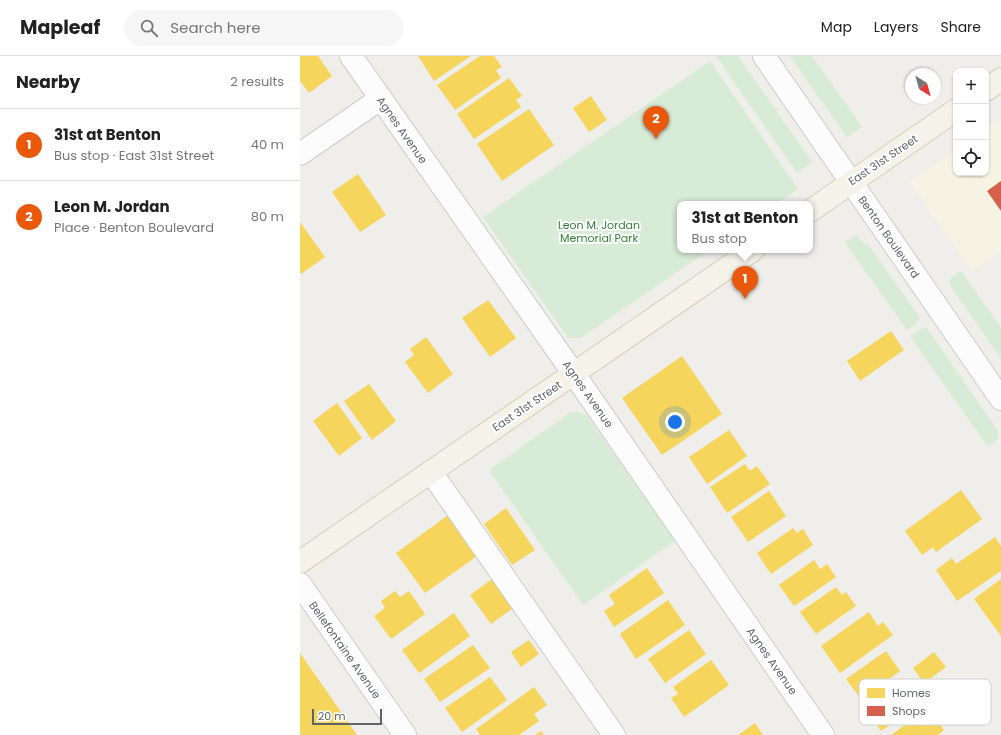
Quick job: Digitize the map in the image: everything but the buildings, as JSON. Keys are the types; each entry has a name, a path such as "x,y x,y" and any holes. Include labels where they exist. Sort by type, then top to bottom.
{"main road":[{"path":"989,88 1001,79"},
{"name":"East 31st Street","path":"813,209 953,112"},
{"name":"East 31st Street","path":"300,562 750,253"}],"street":[{"name":"Agnes Avenue","path":"351,56 574,374 823,735"},
{"name":"Benton Boulevard","path":"764,56 1001,399"},
{"path":"300,154 380,99"},
{"path":"431,472 614,735"},
{"name":"Bellefontaine Avenue","path":"300,584 405,735"}],"shaded area":[{"path":"1001,118 1001,251 972,271 910,182 953,152 953,176 989,176 989,127"}],"green space":[{"path":"716,56 738,56 812,162 797,173"},
{"path":"790,56 812,56 862,127 847,137"},
{"name":"Leon M. Jordan Memorial Park","path":"710,61 798,189 781,201 677,201 677,253 705,253 581,338 568,338 483,217"},
{"path":"856,235 865,245 868,244 920,318 907,330 845,242"},
{"path":"961,271 1001,328 1001,359 949,284 951,278"},
{"path":"926,327 998,431 998,439 988,447 910,336"},
{"path":"571,412 579,412 587,416 675,541 583,605 489,470"}],"place":[{"name":"Leon M. Jordan","path":"656,139"},
{"name":"31st at Benton","path":"745,299"}]}
